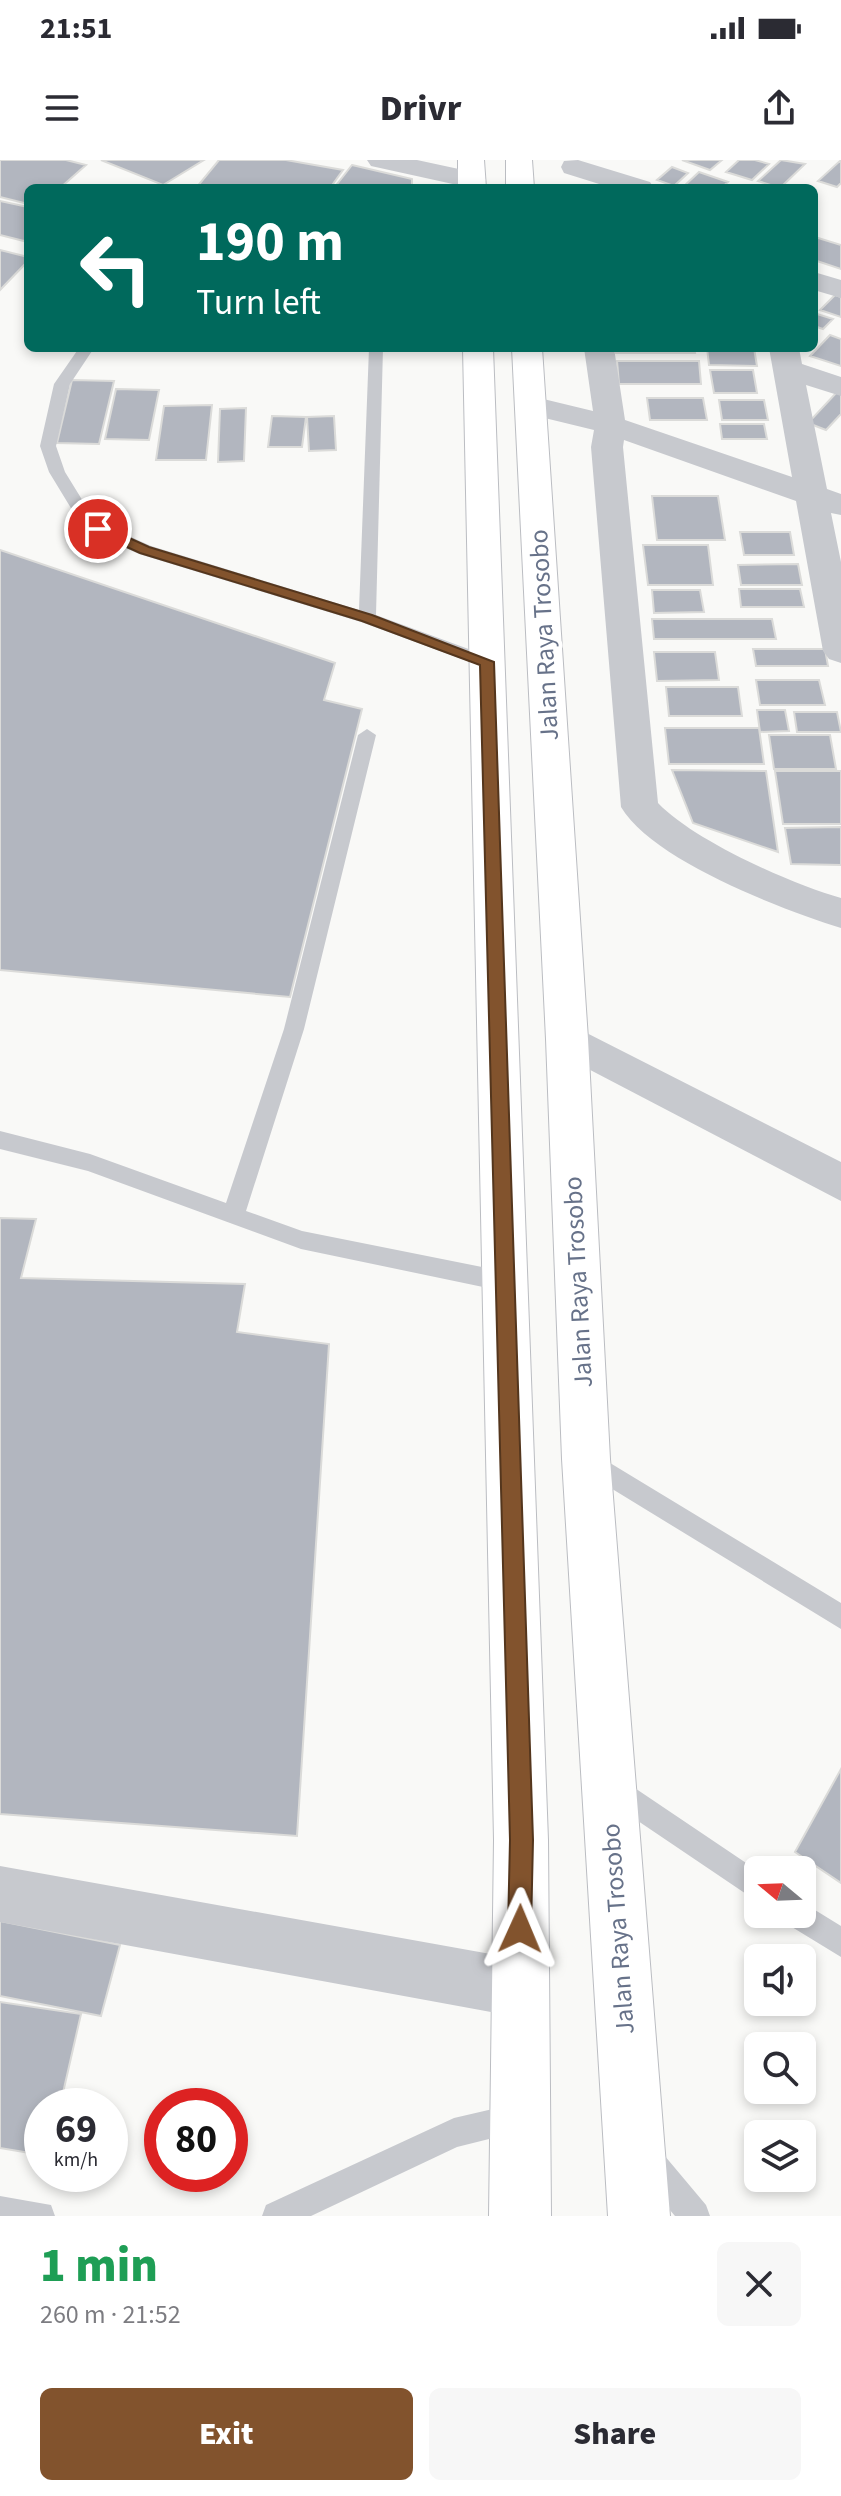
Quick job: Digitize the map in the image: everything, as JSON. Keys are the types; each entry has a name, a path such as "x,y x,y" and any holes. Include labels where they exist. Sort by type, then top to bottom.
{"highway":[{"path":"519,160 520,184"},
{"path":"478,352 521,1840 518,1988 520,2216"},
{"name":"Jalan Raya Trosobo","path":"527,352 567,1039 586,1459 639,2216"}],"street":[{"path":"380,160 471,176"},
{"path":"575,172 624,184"},
{"path":"818,282 841,289"},
{"path":"599,352 640,807 663,830 805,902 841,913"},
{"path":"786,358 841,387"},
{"path":"786,358 828,511 841,651"},
{"path":"532,414 608,436 828,511"},
{"path":"567,1039 841,1183"},
{"path":"0,1894 518,1988"}],"lane":[{"path":"84,352 62,384 48,446 57,472 83,514 98,529 145,550 367,618 487,662"},
{"path":"367,618 376,352"},
{"path":"234,1214 294,1029 367,735"},
{"path":"0,1140 90,1163 301,1240 507,1282"},
{"path":"586,1459 841,1617"},
{"path":"607,1783 744,1878"},
{"path":"816,1927 841,1943"},
{"path":"277,2216 454,2133 518,2118"},
{"path":"635,2144 695,2216"},
{"path":"0,2211 40,2216"}],"building":[{"path":"0,160 66,160 86,165 65,184 24,184 24,203 0,197"},
{"path":"101,160 204,160 161,184"},
{"path":"219,160 286,160 343,170 333,184 199,184"},
{"path":"682,160 722,160 710,170"},
{"path":"739,160 769,164 752,180 726,172"},
{"path":"781,160 805,164 784,184 758,181"},
{"path":"841,160 841,183 837,187 818,181"},
{"path":"352,165 412,179 412,184 337,184"},
{"path":"672,167 688,173 676,184 657,180"},
{"path":"699,172 728,182 726,184 686,184"},
{"path":"0,201 24,206 24,241 0,235"},
{"path":"818,238 841,245 841,269 818,261"},
{"path":"0,250 24,256 24,265 0,290"},
{"path":"835,295 841,297 841,317 820,310"},
{"path":"818,314 833,319 823,329 818,327"},
{"path":"830,335 841,339 841,366 810,356 818,352 818,348"},
{"path":"616,352 695,353 616,353"},
{"path":"707,352 755,352 757,366 709,365"},
{"path":"617,361 699,361 701,384 619,384"},
{"path":"710,370 753,370 757,393 714,393"},
{"path":"72,380 114,381 99,444 57,443"},
{"path":"116,389 159,390 149,440 105,439"},
{"path":"837,392 841,394 841,414 826,430 808,423"},
{"path":"647,398 703,398 707,420 650,420"},
{"path":"719,400 764,400 768,420 722,420"},
{"path":"212,405 206,460 156,460 164,406"},
{"path":"246,408 244,461 218,462 220,409"},
{"path":"272,416 306,417 302,447 268,447"},
{"path":"334,416 336,450 309,451 307,417"},
{"path":"720,424 764,424 767,439 722,439"},
{"path":"652,496 718,496 725,540 657,540"},
{"path":"740,532 790,532 794,555 744,555"},
{"path":"643,545 708,545 713,585 648,585"},
{"path":"0,550 335,663 324,700 362,709 290,997 0,970"},
{"path":"798,564 802,585 741,585 738,565"},
{"path":"739,589 800,589 804,607 741,607"},
{"path":"652,590 700,590 704,612 654,613"},
{"path":"652,619 772,619 776,639 654,639"},
{"path":"753,649 825,649 828,666 756,666"},
{"path":"654,652 715,652 719,680 657,681"},
{"path":"756,680 819,680 825,705 760,705"},
{"path":"666,687 738,687 742,716 669,716"},
{"path":"757,710 785,710 789,731 760,732"},
{"path":"794,712 837,712 841,732 797,732"},
{"path":"665,728 759,728 764,764 669,764"},
{"path":"769,735 830,735 836,769 774,769"},
{"path":"672,770 766,771 778,852 693,823"},
{"path":"775,771 841,771 841,824 783,824"},
{"path":"841,827 841,865 791,864 785,828"},
{"path":"0,1218 36,1219 21,1278 245,1284 237,1332 329,1344 297,1836 0,1814"},
{"path":"841,1769 841,1883 816,1866 816,1856 801,1856 795,1852"},
{"path":"0,1921 120,1945 101,2016 0,1996"},
{"path":"0,2002 81,2014 64,2088 24,2088 24,2152 0,2148"}],"route":[{"path":"98,529 145,550 367,618 487,662 507,1282 521,1840 520,1929"}]}
